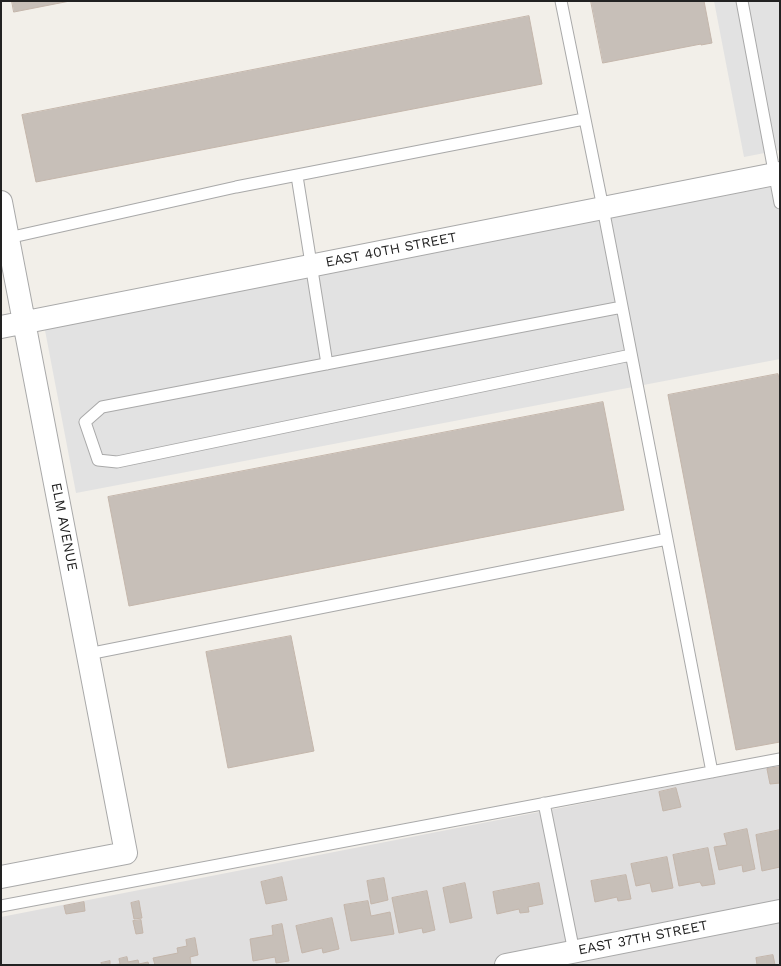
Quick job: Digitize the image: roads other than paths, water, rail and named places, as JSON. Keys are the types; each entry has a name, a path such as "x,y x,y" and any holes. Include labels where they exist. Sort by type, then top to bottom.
{"street":[{"name":"EAST 40TH STREET","path":"1,327 777,174"},
{"name":"ELM AVENUE","path":"1,202 126,853 1,877"},
{"name":"EAST 37TH STREET","path":"506,965 575,958 780,911"}],"lane":[{"path":"561,1 603,208 712,772"},
{"path":"742,1 777,174 780,203"},
{"path":"8,238 236,187 584,119"},
{"path":"297,176 327,364"},
{"path":"622,307 102,407 86,422 98,460 117,462 631,355"},
{"path":"88,654 667,539"},
{"path":"1,906 780,759"},
{"path":"544,803 575,958"}]}
